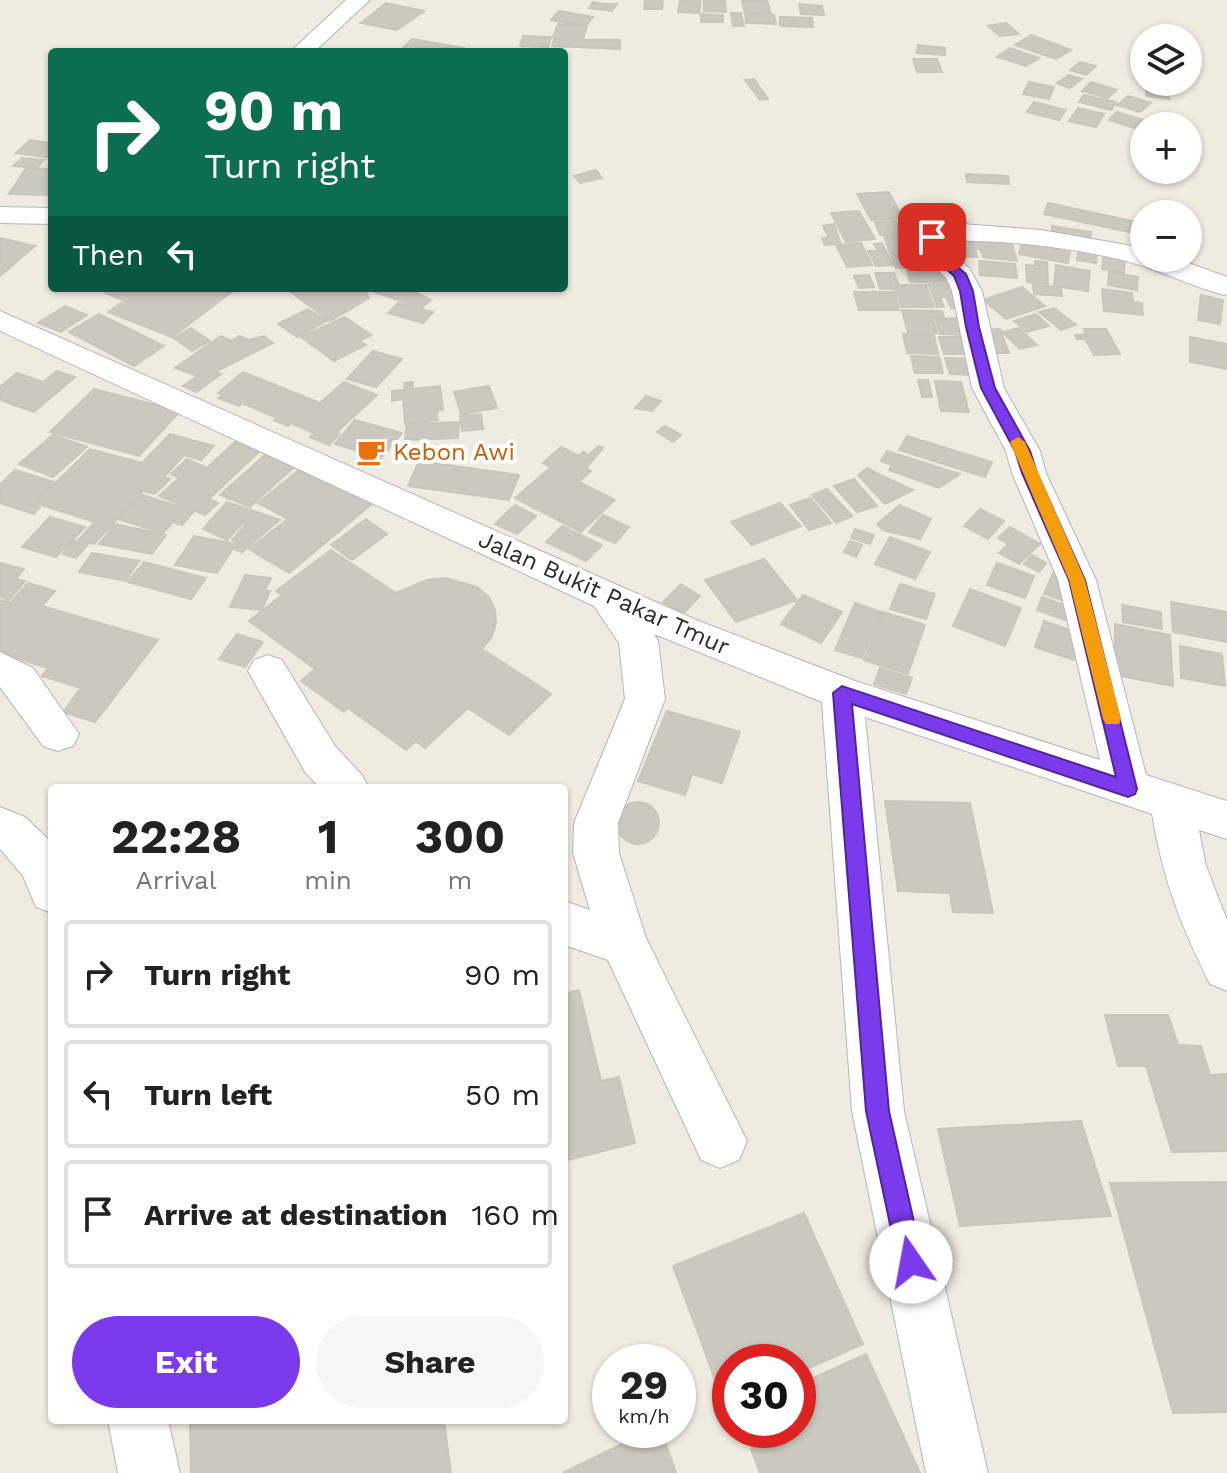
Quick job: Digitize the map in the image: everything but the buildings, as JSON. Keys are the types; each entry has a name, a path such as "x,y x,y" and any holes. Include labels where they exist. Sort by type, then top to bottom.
{"street":[{"path":"305,48 359,0"},
{"path":"11,215 48,216"},
{"path":"11,215 48,225"},
{"path":"1128,789 1077,580 1029,473 1023,451 988,388 972,327 967,291 959,274 930,249 936,233 968,231 1021,236 1130,255"},
{"path":"1185,272 1224,286"},
{"name":"Jalan Bukit Pakar Tmur","path":"0,320 680,629 842,693 1227,820"},
{"path":"608,597 638,641 645,699 596,823 596,853 624,943 720,1141"},
{"path":"0,668 19,679 58,734"},
{"path":"268,671 320,759 343,784"},
{"path":"842,693 878,1111 957,1473"},
{"path":"1172,804 1183,866 1201,918 1227,968"},
{"path":"0,826 16,833 48,879"},
{"path":"568,924 624,943"},
{"path":"139,1424 149,1473"}],"slow traffic":[{"path":"1018,442 1077,580 1112,719"}],"place":[{"name":"Kebon Awi","path":"371,452"}],"route":[{"path":"911,1262 878,1111 842,693 1128,789 1077,580 1029,473 1023,451 988,388 972,327 967,291 959,274 930,249 932,237"}]}
